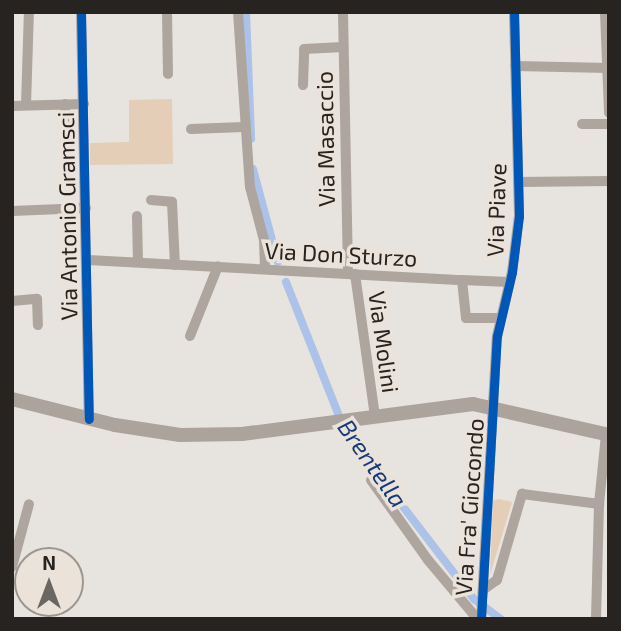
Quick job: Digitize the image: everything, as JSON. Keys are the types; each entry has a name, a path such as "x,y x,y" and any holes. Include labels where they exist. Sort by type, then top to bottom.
{"main road":[{"path":"12,399 154,432 205,436 454,404 495,407 608,435"}],"street":[{"path":"26,105 29,12"},
{"name":"Via Antonio Gramsci","path":"81,12 88,260 89,419"},
{"path":"167,12 168,74"},
{"path":"238,12 244,127 265,269"},
{"name":"Via Masaccio","path":"343,12 351,273"},
{"name":"Via Piave","path":"495,407 501,318 517,245 514,12"},
{"path":"605,12 609,113"},
{"name":"Via Masaccio","path":"303,85 304,49 343,47"},
{"path":"515,66 608,68"},
{"name":"Via Antonio Gramsci","path":"65,104 66,151"},
{"name":"Via Antonio Gramsci","path":"12,106 84,104"},
{"path":"582,124 609,124"},
{"path":"191,129 244,127"},
{"path":"518,182 609,181"},
{"path":"151,200 172,202 175,265"},
{"path":"12,211 86,208"},
{"path":"137,216 138,262"},
{"name":"Via Don Sturzo","path":"88,260 509,282"},
{"path":"190,336 218,266"},
{"name":"Via Molini","path":"351,273 375,416"},
{"path":"463,280 466,318 501,318"},
{"path":"12,301 37,299 38,326"},
{"name":"Via Fra' Giocondo","path":"482,613 495,407"},
{"path":"596,619 599,504 608,435"},
{"path":"371,480 428,560 475,615 482,613"},
{"path":"483,592 497,580 522,494 599,504"},
{"path":"12,567 29,504"}],"shaded area":[{"path":"172,99 173,164 90,165 90,143 129,142 129,100"},
{"path":"498,499 512,502 490,575 493,501"}],"waterway":[{"name":"Brentella","path":"246,12 251,139"},
{"name":"Brentella","path":"253,169 278,262"},
{"name":"Brentella","path":"286,282 345,431 474,599 501,619"}],"cycle path":[{"path":"81,12 89,419"},
{"path":"481,619 497,336 512,272 519,216 514,12"}]}
